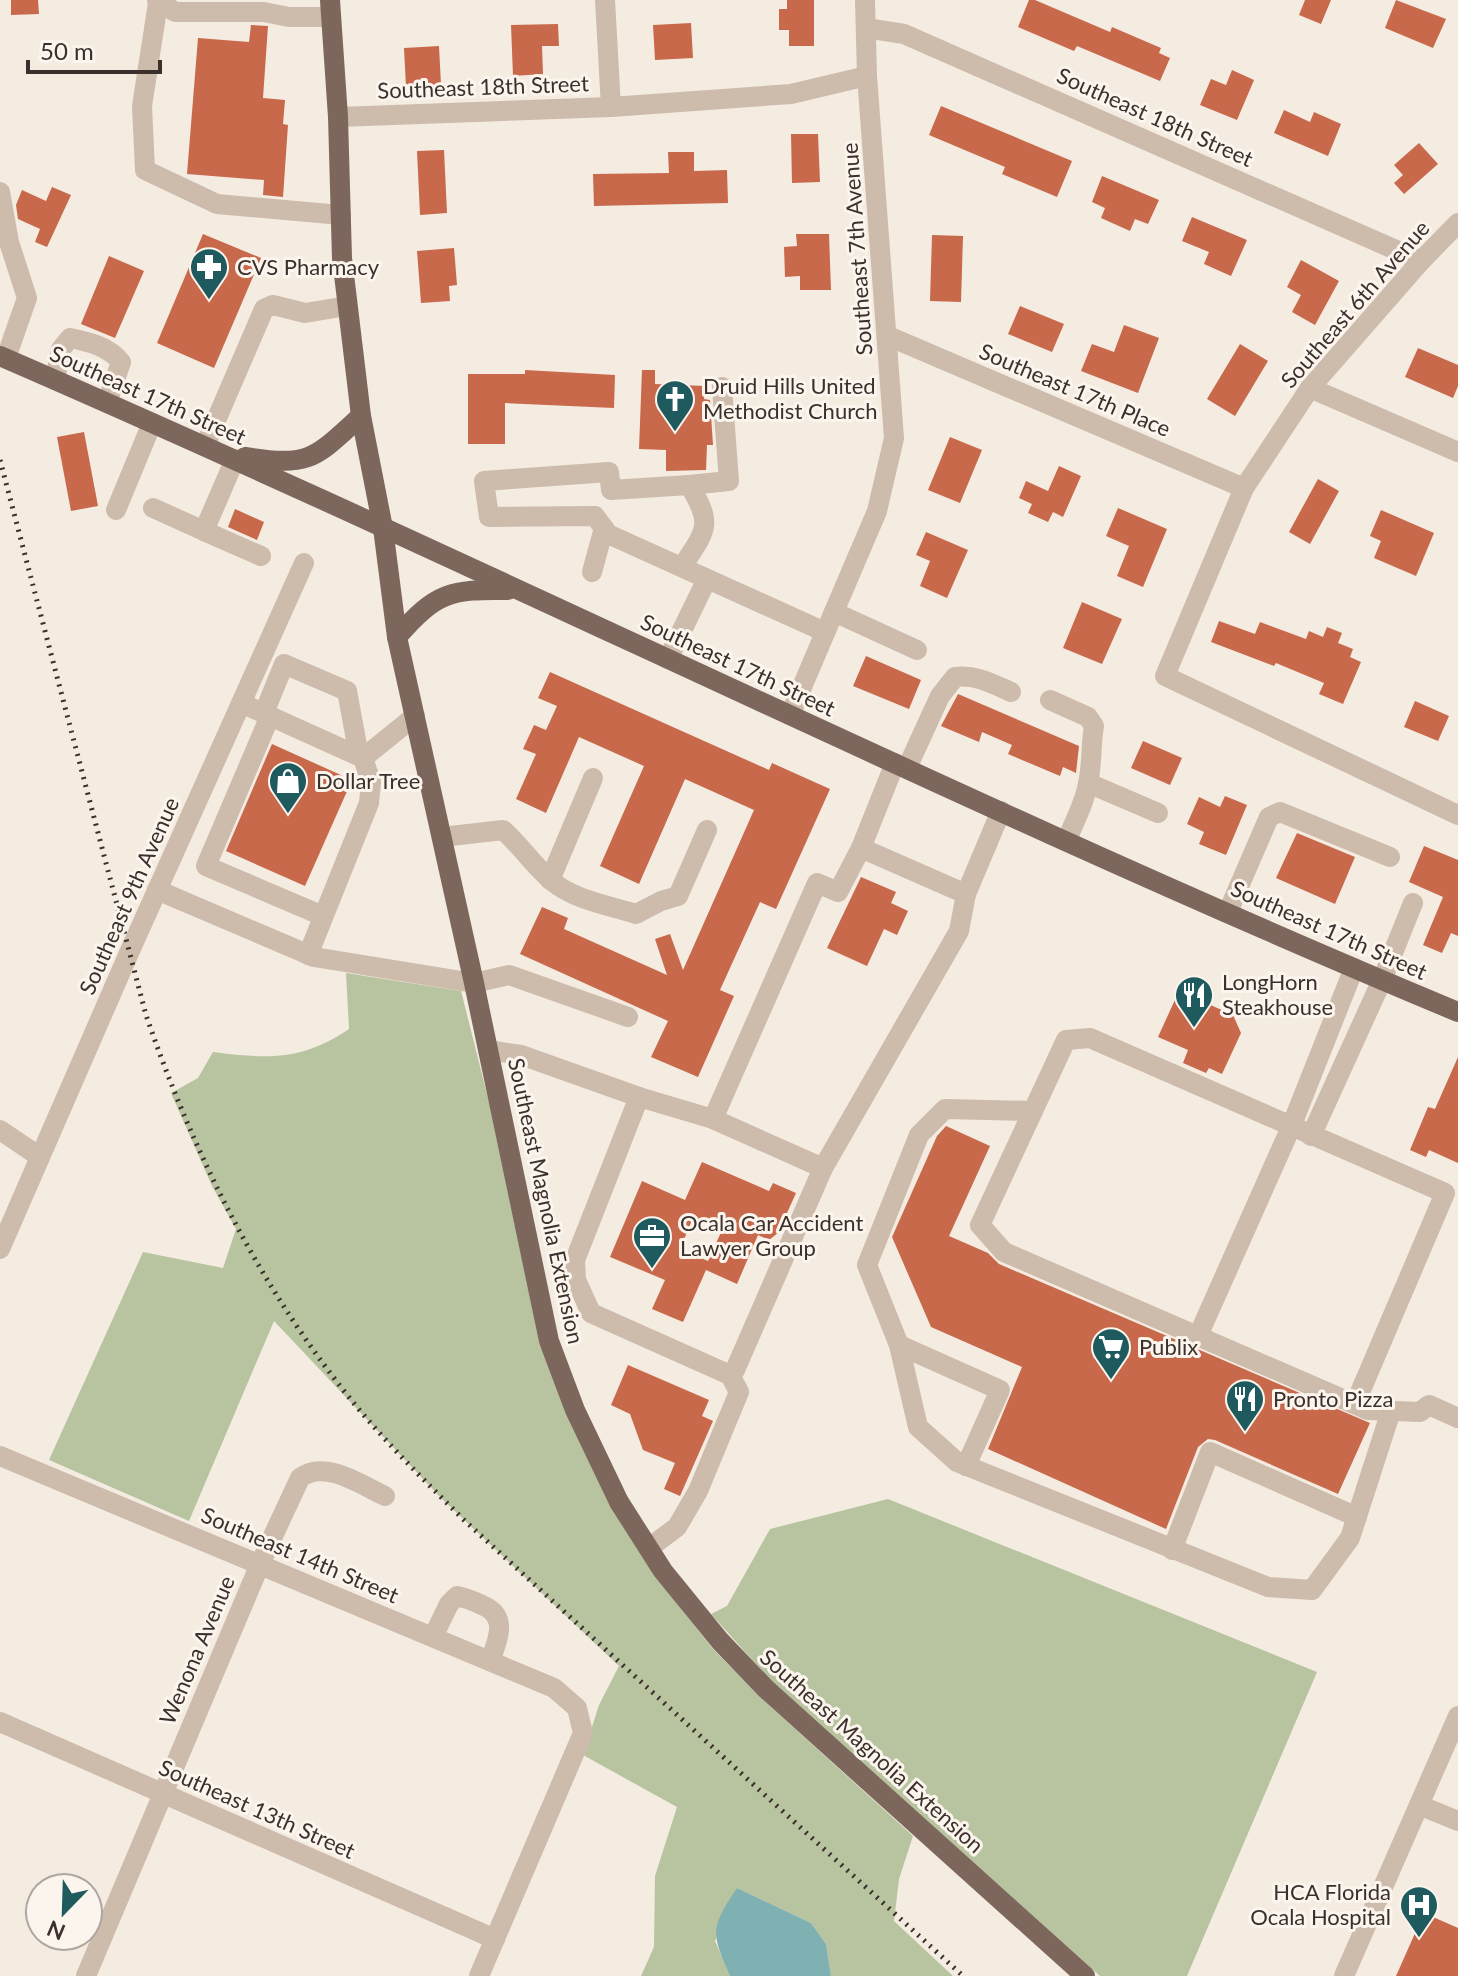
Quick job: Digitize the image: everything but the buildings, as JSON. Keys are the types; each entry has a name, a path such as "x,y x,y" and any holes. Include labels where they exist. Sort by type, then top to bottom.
{"main road":[{"name":"Southeast Magnolia Extension","path":"331,9 347,306 361,416 383,528 397,637 549,1341 575,1410 619,1502 663,1571 720,1641 766,1689 1085,1976"},
{"name":"Southeast 17th Street","path":"3,357 221,453 1001,811 1458,1012"},
{"path":"221,453 273,461 300,461 319,453 361,416"},
{"path":"397,637 419,612 444,595 468,590 518,590"}],"street":[{"path":"605,0 611,107"},
{"name":"Southeast 7th Avenue","path":"790,715 877,511 894,438 867,76 865,0"},
{"path":"331,9 289,17 264,12 207,14 175,12 158,1 142,106 145,170 217,204 341,215"},
{"name":"Southeast 18th Street","path":"866,28 904,34 1421,261"},
{"name":"Southeast 18th Street","path":"338,117 611,107 791,94 867,76"},
{"path":"0,192 9,242 27,298 3,357"},
{"name":"Southeast 6th Avenue","path":"1458,223 1310,388 1244,488 1165,676 1458,815"},
{"path":"204,531 221,453 264,309 273,305 305,313 347,306"},
{"name":"Southeast 17th Place","path":"888,336 1244,488"},
{"path":"55,380 61,349 70,338 94,343 121,362 107,403"},
{"path":"611,490 729,481 722,387"},
{"path":"1310,388 1458,452"},
{"path":"116,510 152,423"},
{"path":"592,572 606,531 611,490 609,472 484,481 489,517 595,516 606,531 825,632"},
{"path":"682,567 698,544 706,518 689,485"},
{"path":"153,508 261,556"},
{"name":"Southeast 9th Avenue","path":"0,1249 304,563"},
{"path":"668,659 707,579"},
{"path":"834,612 917,650"},
{"path":"308,955 369,803 371,782 361,757 347,691 284,664 206,866 323,916"},
{"path":"713,1119 817,883 838,892 901,765 940,696 955,677 965,676 981,679 1011,692"},
{"path":"1050,700 1088,717 1094,726 1088,783 1067,840"},
{"path":"241,703 361,757"},
{"path":"361,757 415,716"},
{"path":"550,880 593,778"},
{"path":"1088,783 1158,813"},
{"path":"730,1375 735,1370 823,1168 959,931 966,894 1001,811"},
{"path":"1228,912 1269,817 1280,812 1390,857"},
{"path":"442,837 503,830 550,880 567,892 636,914 678,896 707,830"},
{"path":"861,848 966,894"},
{"path":"157,890 308,955 474,983 509,975 628,1017"},
{"path":"1311,1136 1382,980 1413,903"},
{"path":"1198,1336 1291,1127 1354,968"},
{"path":"1355,1404 1445,1193 1090,1038 1066,1040 980,1225 1004,1252 1368,1410 1420,1412 1429,1405 1458,1418"},
{"path":"488,1050 521,1055 639,1097 713,1119 823,1168"},
{"path":"639,1097 575,1260 576,1280 591,1313 730,1375 739,1392 698,1491 677,1527 649,1548"},
{"path":"1033,1111 945,1109 919,1135 867,1265 899,1345 918,1427 957,1462 1268,1587 1312,1590 1350,1538 1391,1411"},
{"path":"0,1130 40,1157"},
{"path":"899,1345 1000,1390 966,1466"},
{"path":"1172,1550 1210,1452 1357,1517"},
{"name":"Southeast 14th Street","path":"0,1456 554,1688 577,1708 583,1733 495,1939"},
{"name":"Wenona Avenue","path":"86,1976 260,1564 300,1478 318,1470 327,1471 385,1496"},
{"path":"433,1637 449,1604 457,1596 488,1607 498,1617 500,1625 490,1661"},
{"path":"1344,1976 1458,1716"},
{"name":"Southeast 13th Street","path":"0,1722 495,1939"},
{"path":"1419,1805 1458,1821"},
{"path":"479,1976 495,1939"}],"green space":[{"path":"346,973 461,991 490,1106 540,1346 656,1577 713,1649 760,1697 913,1836 899,1879 894,1921 953,1976 831,1976 826,1944 811,1923 737,1888 715,1941 730,1976 641,1976 654,1947 655,1876 677,1807 583,1755 599,1705 619,1666 441,1498 274,1321 189,1521 49,1460 143,1252 223,1268 236,1229 212,1186 171,1093 198,1078 213,1052 250,1056 284,1055 316,1047 349,1029"},
{"path":"888,1499 1317,1672 1187,1976 1100,1976 772,1682 711,1614 727,1606 770,1529"}],"water":[{"path":"737,1888 811,1923 826,1944 831,1976 730,1976 719,1950 716,1931 722,1913"}],"railway":[{"path":"0,460 146,1015 185,1118 208,1168 232,1217 287,1312 365,1417 465,1521 963,1976"}],"place":[{"name":"CVS Pharmacy","path":"209,301"},
{"name":"Druid Hills United Methodist Church","path":"675,433"},
{"name":"Dollar Tree","path":"288,815"},
{"name":"LongHorn Steakhouse","path":"1194,1029"},
{"name":"Ocala Car Accident Lawyer Group","path":"652,1270"},
{"name":"Publix","path":"1111,1381"},
{"name":"Pronto Pizza","path":"1245,1433"},
{"name":"HCA Florida Ocala Hospital","path":"1419,1939"}]}
